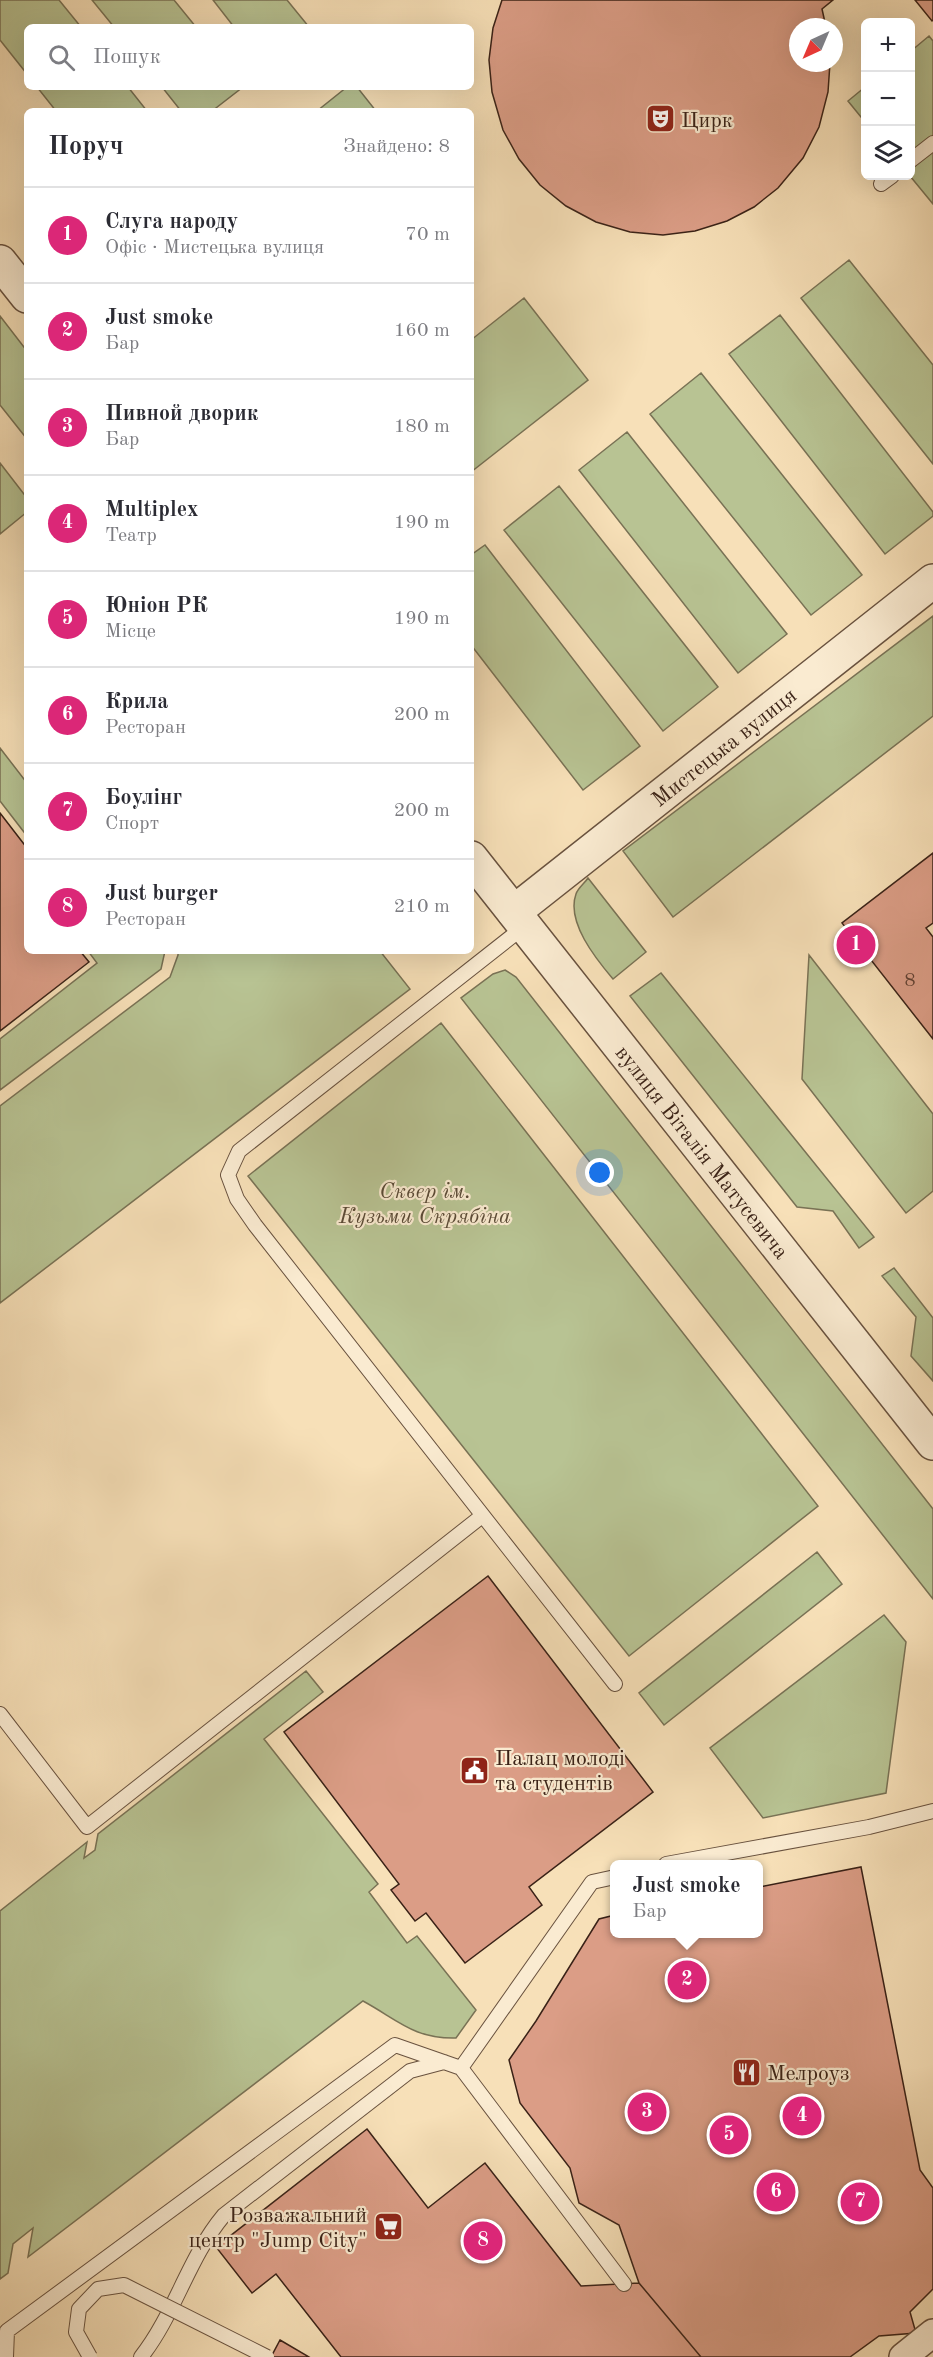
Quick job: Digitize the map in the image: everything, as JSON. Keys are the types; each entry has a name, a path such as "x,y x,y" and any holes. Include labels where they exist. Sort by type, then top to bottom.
{"street":[{"path":"0,262 24,292"},
{"name":"Мистецька вулиця","path":"519,919 933,582"},
{"name":"вулиця Віталія Матусевича","path":"474,862 933,1443"},
{"path":"903,2357 933,2333"}],"lane":[{"path":"915,157 933,143"},
{"path":"519,919 239,1151 228,1175 237,1199 255,1225 615,1684"},
{"path":"0,1714 87,1827 482,1516"},
{"path":"688,1860 868,1827 933,1811"},
{"path":"461,2068 592,1882 610,1878"},
{"path":"6,2357 6,2331 395,2045 461,2068 624,2284"},
{"path":"141,2357 157,2337 200,2248 224,2215 410,2071 445,2062"},
{"path":"90,2357 76,2332 79,2309 98,2289 124,2284 267,2357"}],"green space":[{"path":"0,0 59,0 79,24 24,24 24,70 0,40"},
{"path":"92,0 174,0 194,24 112,24"},
{"path":"213,0 287,0 307,24 232,24"},
{"path":"929,36 933,41 933,204 913,180 915,48"},
{"path":"39,90 130,90 145,108 54,108"},
{"path":"164,90 239,90 216,108 179,108"},
{"path":"343,90 359,90 374,108 321,108"},
{"path":"861,90 861,117 848,101"},
{"path":"849,260 933,365 933,464 801,298"},
{"path":"524,298 588,380 474,470 474,338"},
{"path":"780,315 933,512 933,516 885,554 729,354"},
{"path":"0,316 24,347 24,435 0,405"},
{"path":"701,373 862,575 811,615 650,414"},
{"path":"627,432 787,634 738,673 579,470"},
{"path":"0,463 24,494 24,514 0,534"},
{"path":"559,486 718,687 663,731 504,530"},
{"path":"485,545 640,746 583,790 474,649 474,553"},
{"path":"933,616 933,716 673,917 623,851"},
{"path":"0,748 24,779 24,832 0,801"},
{"path":"588,878 646,952 613,979 591,951 575,916 576,894"},
{"path":"90,954 164,954 161,969 0,1090 0,1039 97,963"},
{"path":"382,954 410,989 0,1303 0,1106 170,977 178,955"},
{"path":"809,955 933,1114 933,1191 906,1213 802,1079"},
{"path":"505,970 516,977 933,1509 933,1599 461,998 493,974"},
{"path":"661,973 874,1237 859,1248 833,1211 797,1207 630,996"},
{"name":"Сквер ім. Кузьми Скрябіна","path":"441,1023 818,1506 629,1656 248,1176"},
{"path":"894,1268 933,1318 933,1381 911,1356 916,1317 882,1276"},
{"path":"817,1552 842,1584 664,1725 639,1693"},
{"path":"884,1615 906,1642 886,1793 763,1818 710,1748"},
{"path":"306,1671 323,1692 264,1739 378,1884 369,1892 407,1943 417,1936 476,2010 456,2038 441,2037 417,2032 363,2001 28,2257 33,2228 13,2244 8,2273 0,2279 0,1911 87,1842 84,1858 95,1850 98,1834"}],"building":[{"name":"Цирк","path":"502,0 833,0 822,9 824,18 789,18 789,72 829,72 828,92 819,127 803,158 778,188 754,207 727,221 695,231 663,235 630,232 596,222 566,206 540,185 519,159 503,130 492,92 489,60 493,28"},
{"path":"915,0 933,0 932,21"},
{"path":"0,813 24,844 24,954 82,954 89,962 0,1031"},
{"path":"933,853 933,923 926,928 933,937 933,1039 842,923"},
{"name":"Палац молоді та студентів","path":"488,1576 653,1792 529,1887 542,1905 465,1963 426,1913 415,1921 391,1890 399,1884 284,1732"},
{"path":"861,1867 920,2170 933,2188 933,2289 910,2312 916,2333 879,2336 850,2357 701,2357 639,2283 619,2225 579,2203 570,2168 520,2103 509,2060 599,1919 610,1916 610,1938 763,1938 763,1886"},
{"name":"Розважальний центр \"Jump City\"","path":"367,2129 428,2208 485,2163 581,2286 639,2283 701,2357 341,2357 276,2274 252,2293 216,2247"},
{"path":"280,2340 309,2357 271,2357"}],"place":[{"name":"Цирк","path":"660,119"},
{"name":"Слуга народу","path":"856,945"},
{"name":"Палац молоді та студентів","path":"474,1770"},
{"name":"Just smoke","path":"687,1980"},
{"name":"Мелроуз","path":"746,2072"},
{"name":"Пивной дворик","path":"647,2112"},
{"name":"Multiplex","path":"802,2116"},
{"name":"Юніон РК","path":"729,2135"},
{"name":"Крила","path":"776,2192"},
{"name":"Боулінг","path":"860,2202"},
{"name":"Розважальний центр \"Jump City\"","path":"388,2227"},
{"name":"Just burger","path":"483,2241"}]}
